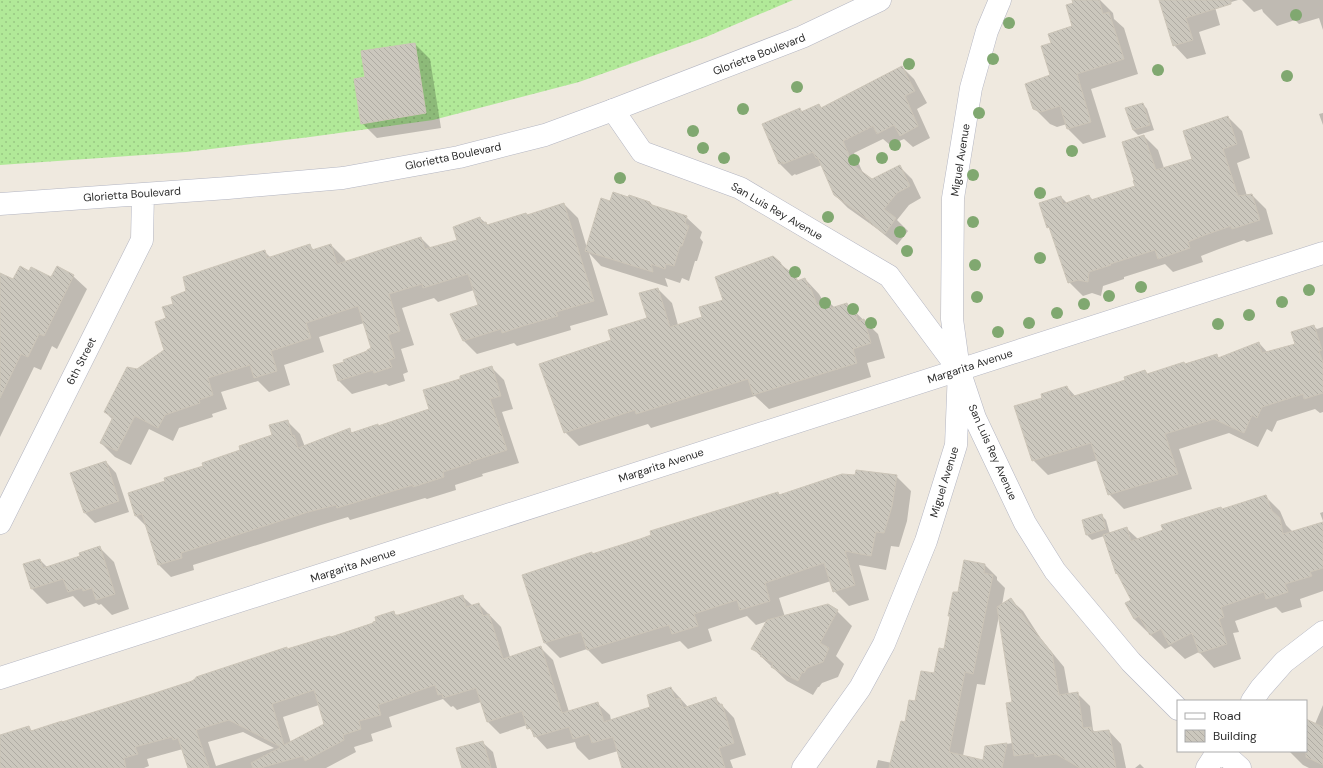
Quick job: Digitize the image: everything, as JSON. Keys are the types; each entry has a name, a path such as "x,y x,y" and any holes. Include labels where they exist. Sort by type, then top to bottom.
{"street":[{"name":"Glorietta Boulevard","path":"0,204 343,178 459,157 545,135 802,37 880,0"},
{"name":"Miguel Avenue","path":"803,768 860,688 884,644 926,541 956,445 959,370 952,319 953,198 971,88 987,31 1000,0"},
{"name":"San Luis Rey Avenue","path":"612,110 642,152 740,188 888,276 959,370 975,418 1018,509 1055,571 1131,662 1177,708"},
{"name":"6th Street","path":"0,523 142,240 143,194"},
{"name":"Margarita Avenue","path":"0,678 1323,253"},
{"path":"1253,700 1261,688 1284,662 1323,632"},
{"path":"1207,768 1218,752"},
{"path":"1220,752 1240,768"}],"green space":[{"path":"0,0 793,0 706,37 579,82 433,120 186,152 0,165"}],"building":[{"path":"1072,0 1099,0 1103,14 1109,12 1124,59 1077,74 1091,122 1067,129 1060,106 1041,112 1033,109 1025,84 1050,75 1041,46 1051,43 1048,34 1072,26 1066,5 1073,3"},
{"path":"1159,0 1231,0 1231,4 1186,18 1193,40 1173,46"},
{"path":"415,43 426,113 361,124 354,79 365,77 361,51"},
{"path":"902,66 915,91 905,96 918,126 900,136 894,125 877,134 873,126 843,141 853,165 872,179 900,165 910,186 897,193 884,209 896,218 885,234 870,223 870,221 834,195 818,158 816,158 813,152 783,164 783,162 779,164 762,124 800,108 801,112 819,104 821,108"},
{"path":"1143,103 1150,125 1133,130 1125,108"},
{"path":"1228,116 1237,144 1223,149 1238,196 1252,194 1260,220 1232,229 1231,226 1205,235 1188,242 1190,248 1158,259 1155,250 1110,264 1111,265 1089,272 1088,282 1078,280 1068,283 1049,227 1047,228 1039,203 1061,196 1063,204 1089,195 1091,200 1135,186 1122,142 1144,135 1156,170 1192,159 1183,131"},
{"path":"613,192 628,197 629,195 650,202 649,204 687,216 685,224 689,226 682,246 680,246 674,266 666,264 665,269 651,264 653,272 585,251 601,198 610,201"},
{"path":"564,203 594,301 556,312 558,316 502,333 501,329 463,341 450,314 478,305 468,274 423,288 422,284 389,294 400,331 388,335 395,358 389,360 392,367 374,373 373,370 338,381 333,365 344,362 343,360 371,348 358,306 306,323 311,338 271,351 277,371 254,378 250,365 208,378 213,395 199,400 200,403 165,415 158,428 135,416 117,451 100,443 113,417 104,412 127,367 137,369 164,350 155,322 166,318 162,307 173,304 171,297 186,291 183,277 265,250 267,258 310,244 312,250 331,244 337,264 421,237 425,249 457,240 453,227 480,217 482,223 486,222 487,225 526,213 527,215"},
{"path":"773,256 782,266 795,275 797,281 805,278 808,286 810,286 817,305 830,301 831,308 847,303 850,313 855,311 858,321 864,319 871,343 853,349 857,363 753,395 748,379 636,414 635,410 564,433 539,364 611,340 608,330 647,318 639,293 658,288 670,327 702,317 699,307 723,300 715,277"},
{"path":"20,266 29,271 31,267 51,277 57,266 74,275 44,336 39,334 28,357 21,354 0,398 0,273 13,279"},
{"path":"1314,325 1322,350 1319,351 1323,363 1323,393 1304,399 1303,394 1262,407 1257,418 1252,415 1244,433 1214,419 1165,434 1178,474 1108,495 1091,443 1032,461 1014,406 1042,398 1041,394 1067,386 1071,397 1125,380 1124,377 1145,370 1147,374 1184,362 1185,364 1217,354 1218,358 1259,342 1262,353 1295,344 1291,332"},
{"path":"492,366 501,396 490,399 507,450 443,472 444,477 337,508 336,505 308,512 181,553 182,558 158,565 142,514 135,516 128,493 165,481 164,478 203,466 202,463 240,450 239,446 272,435 269,425 288,420 292,436 294,435 298,448 350,428 351,433 378,424 378,426 429,409 423,390 460,379 460,376"},
{"path":"106,461 119,501 84,513 70,473"},
{"path":"856,470 897,475 892,506 884,533 876,532 871,556 845,551 855,585 833,592 824,563 765,583 770,601 740,610 737,600 694,614 698,626 672,634 669,625 587,650 581,632 544,643 522,575 592,552 592,554 640,539 651,535 650,531 778,492 779,495 842,474 855,475"},
{"path":"1266,495 1272,511 1280,518 1283,534 1323,522 1323,568 1310,572 1312,576 1285,584 1288,592 1266,599 1264,592 1221,607 1224,617 1219,619 1227,644 1199,653 1192,633 1169,645 1161,629 1150,635 1139,616 1134,619 1125,603 1131,600 1117,573 1116,574 1103,535 1127,527 1131,541 1163,530 1161,525 1221,507 1222,509"},
{"path":"1102,514 1106,529 1086,535 1082,520"},
{"path":"100,546 115,594 96,600 92,588 83,591 82,588 68,592 63,579 31,589 23,564 40,559 43,568 80,556 79,553"},
{"path":"964,560 985,564 984,573 993,575 973,674 965,672 949,752 983,760 985,746 1007,743 1002,768 889,768 901,721 905,722 909,700 915,701 921,671 934,673 939,648 944,649 953,592 958,592"},
{"path":"463,595 466,607 479,603 483,616 489,614 503,659 541,646 562,713 598,702 604,722 650,707 647,695 671,687 675,699 680,698 683,708 716,697 718,705 722,704 734,743 719,748 725,768 622,768 613,737 592,743 589,734 573,739 569,727 534,737 531,728 527,729 522,711 487,722 476,688 443,698 442,694 438,695 435,685 378,705 381,715 359,721 361,729 343,735 344,740 305,761 303,756 260,768 253,768 251,763 281,747 229,720 196,730 209,768 188,768 178,738 173,740 172,737 135,747 138,754 124,758 126,768 0,768 0,735 29,726 31,731 62,722 192,681 196,677 287,647 287,649 330,636 331,637 373,623 376,621 375,617 394,611 395,615","holes":["314,690 324,724 284,745 272,704"]},
{"path":"1011,598 1033,630 1052,653 1059,695 1078,692 1083,728 1091,727 1092,732 1109,730 1116,768 1080,768 1056,754 1035,757 1034,753 1014,756 1006,703 1012,702 997,607"},
{"path":"828,604 838,610 820,643 829,648 823,662 807,668 804,673 802,672 798,681 771,667 773,663 760,656 762,654 751,649 767,620"},
{"path":"1307,719 1323,727 1323,765 1306,757"},
{"path":"483,741 491,768 462,768 456,748"}]}
